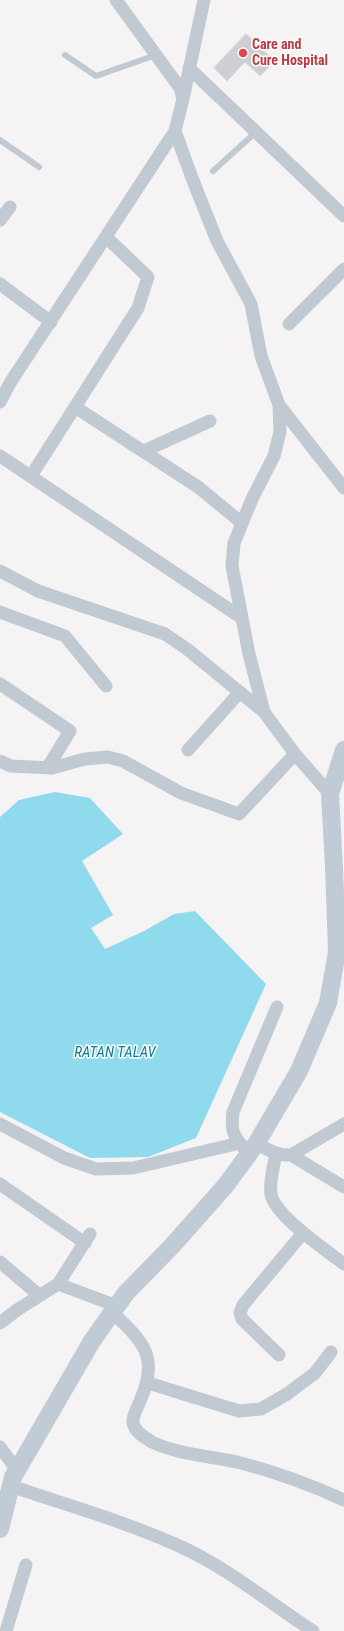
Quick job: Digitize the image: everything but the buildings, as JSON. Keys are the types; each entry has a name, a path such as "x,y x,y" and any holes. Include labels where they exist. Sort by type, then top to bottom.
{"street":[{"path":"116,0 180,88 183,99"},
{"path":"1,396 175,131 204,0"},
{"path":"189,68 342,211"},
{"path":"175,131 217,241 251,304 261,356 279,405 344,488"},
{"path":"0,220 10,207"},
{"path":"31,476 138,308 148,277 106,237"},
{"path":"289,324 344,269"},
{"path":"0,284 51,322"},
{"path":"264,712 258,694 232,566 234,543 252,499 274,456 280,432 279,405"},
{"path":"75,407 198,487 242,523"},
{"path":"144,451 210,421"},
{"path":"0,456 242,618"},
{"path":"0,571 38,591 165,634 187,649 264,712 295,754 330,794"},
{"path":"0,612 65,636 106,686"},
{"path":"0,684 70,731 48,768"},
{"path":"188,750 240,692"},
{"path":"0,1529 10,1478 92,1341 126,1293 202,1213 300,1071 328,1002 337,952 339,871 330,794 344,750"},
{"path":"0,761 11,766 48,768 85,759 108,757 124,761 181,793 239,814 295,754"},
{"path":"248,1147 233,1135 231,1124 233,1112 277,1007"},
{"path":"0,1124 64,1158 96,1169 133,1168 248,1147 283,1156 291,1155 344,1124"},
{"path":"276,1154 271,1195 282,1212 303,1233 344,1264"},
{"path":"291,1155 344,1187"},
{"path":"0,1184 87,1238 58,1284 39,1295 0,1323"},
{"path":"279,1355 242,1319 240,1313 243,1305 303,1233"},
{"path":"0,1262 39,1295"},
{"path":"58,1284 114,1309 140,1339 147,1353 149,1367 148,1383 135,1413 133,1423 138,1433 152,1442 172,1449 241,1463 308,1484 344,1500"},
{"path":"148,1383 239,1411 261,1409 287,1394 315,1373 331,1352"},
{"path":"0,1447 10,1478"},
{"path":"10,1478 178,1545 250,1586 284,1612 313,1631"},
{"path":"6,1631 26,1565"}],"lane":[{"path":"65,55 96,76 156,55"},
{"path":"213,171 256,132"},
{"path":"0,140 39,167"}],"water":[{"name":"RATAN TALAV","path":"55,792 90,798 123,834 82,861 113,915 91,928 105,949 144,931 174,914 195,911 266,984 196,1138 148,1157 90,1158 0,1112 0,817 19,800"}],"place":[{"name":"Care and Cure Hospital","path":"243,53"}]}
